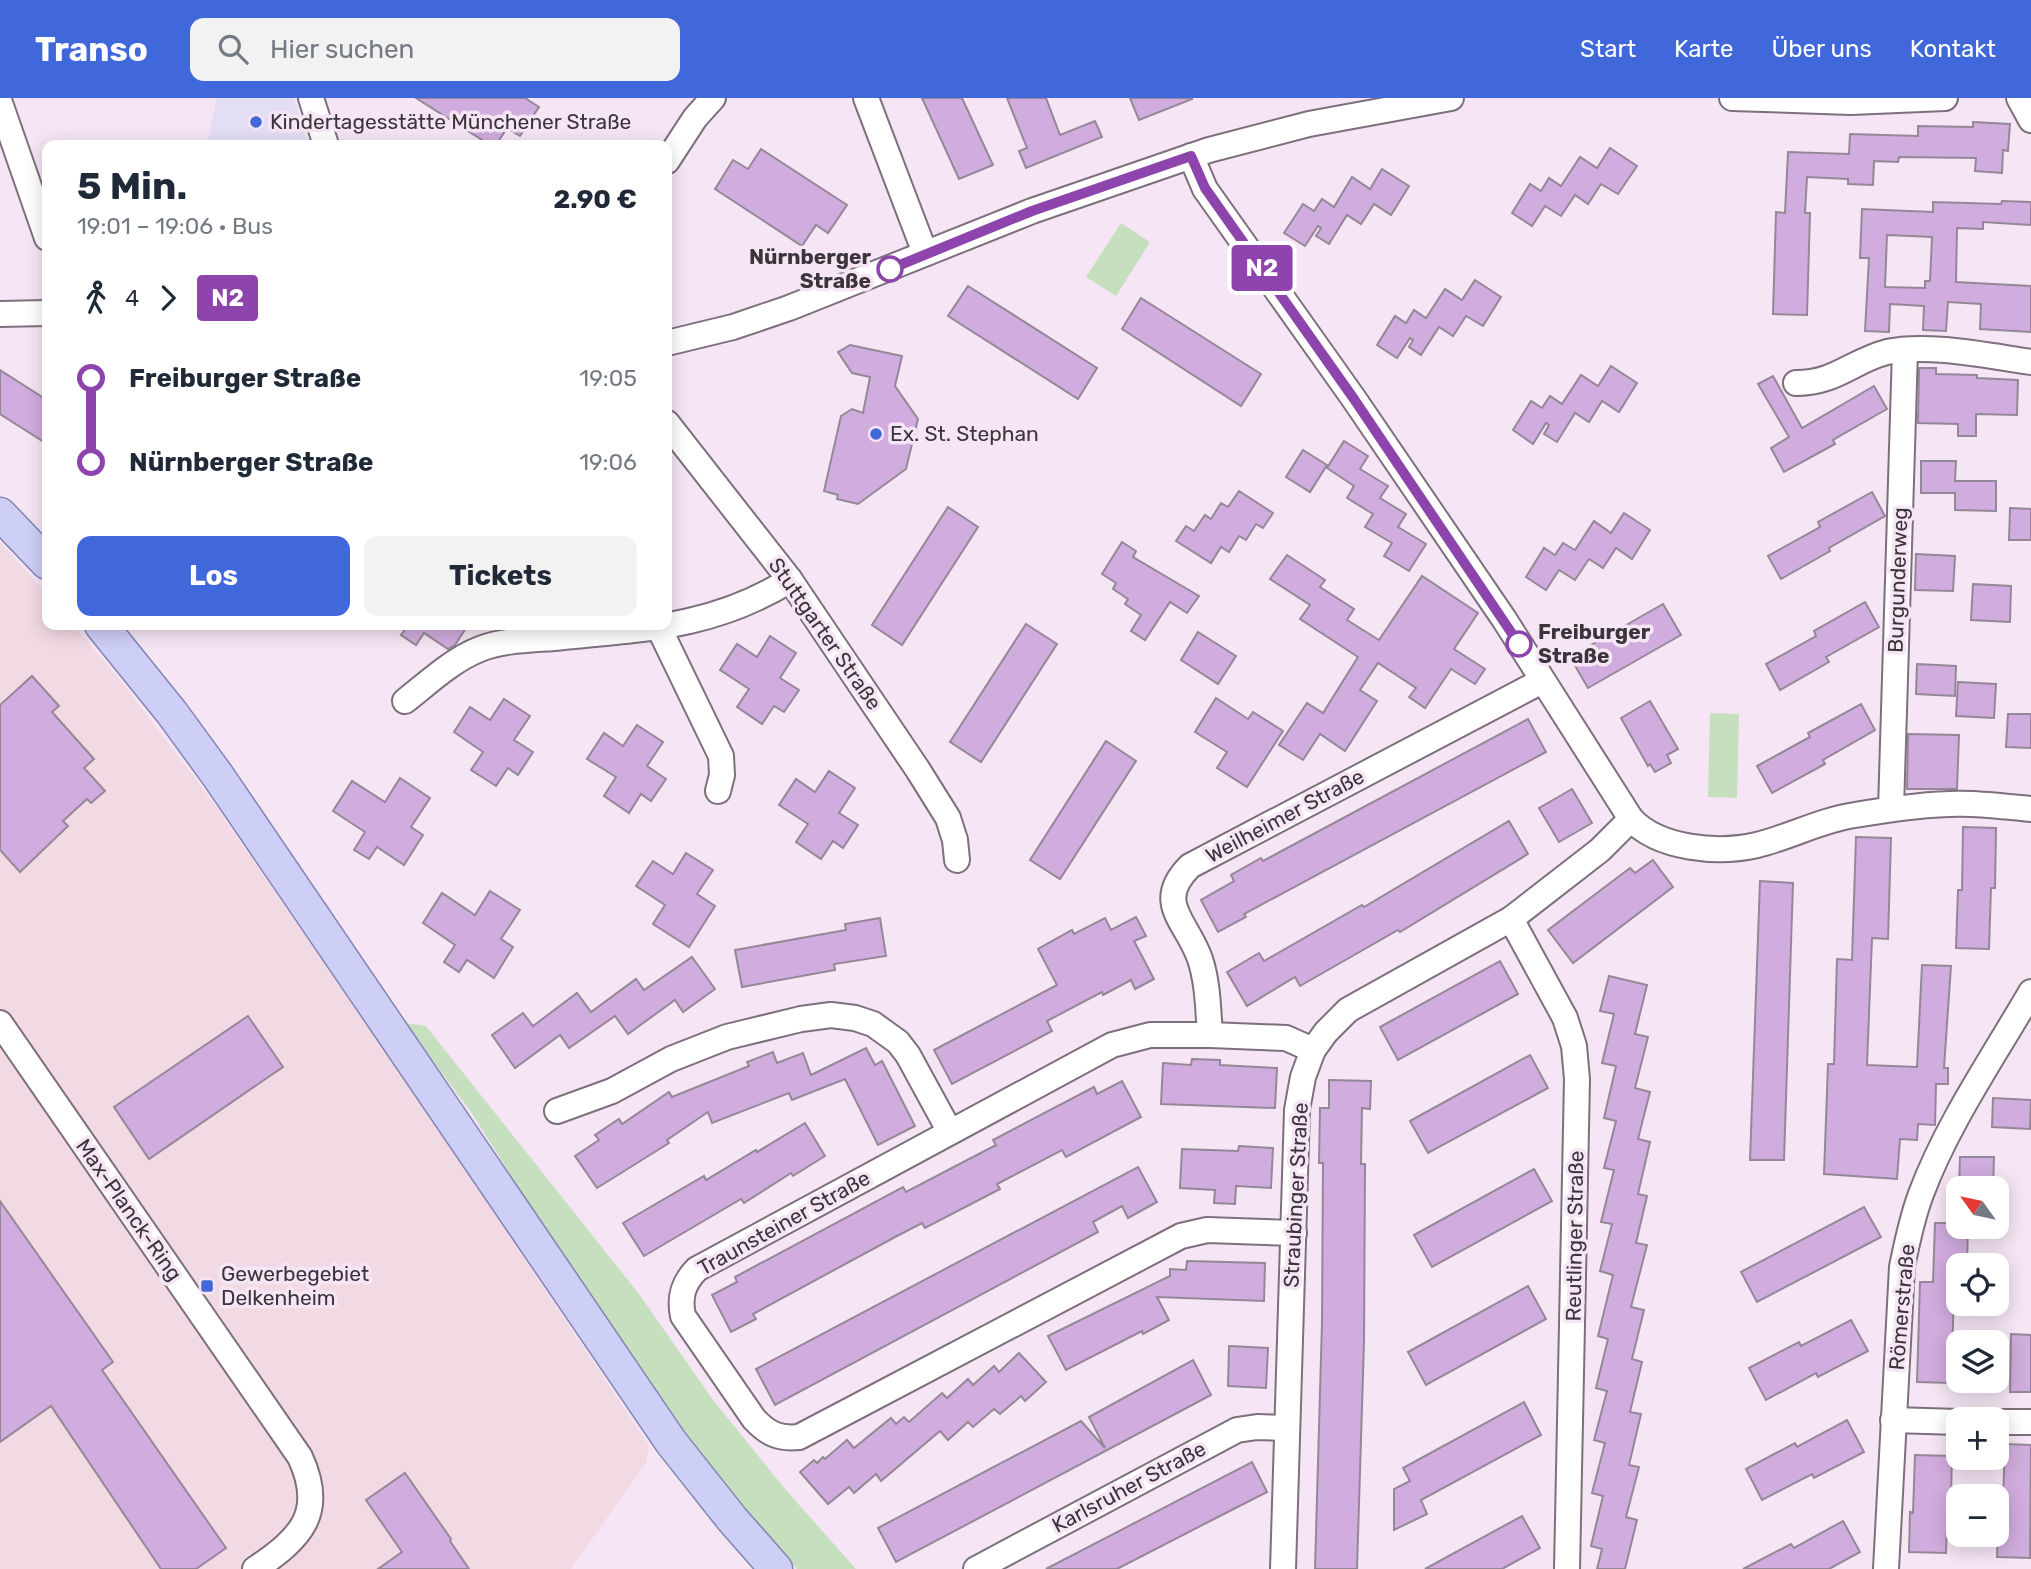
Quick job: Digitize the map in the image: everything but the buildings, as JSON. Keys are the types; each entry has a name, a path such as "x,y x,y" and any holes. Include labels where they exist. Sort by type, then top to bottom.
{"main road":[{"path":"0,514 42,558"},
{"path":"105,630 172,713 218,776 671,1442 776,1569"}],"street":[{"path":"311,98 324,140"},
{"path":"672,153 695,118 713,98"},
{"path":"866,98 925,253"},
{"path":"672,341 733,327 789,309 1032,211 1191,156 1309,124 1451,98"},
{"path":"1732,98 1838,102 1945,98"},
{"path":"2020,98 2031,120"},
{"path":"0,103 42,224"},
{"path":"1191,156 1205,188 1354,399 1504,619 1631,819 1641,830 1675,844 1745,847 1851,815 1891,809 1970,803 2031,809"},
{"path":"0,314 42,313"},
{"path":"1796,383 1826,380 1870,358 1905,350 1954,352 2031,362"},
{"name":"Burgunderweg","path":"1891,809 1905,350"},
{"name":"Stuttgarter Straße","path":"672,429 790,580 948,818 957,860"},
{"path":"672,625 738,608 765,596 790,580"},
{"path":"405,701 460,660 489,646 640,630"},
{"path":"660,630 721,756 722,775 718,792"},
{"name":"Weilheimer Straße","path":"1210,1035 1206,981 1199,956 1173,906 1173,893 1179,877 1190,866 1542,681"},
{"name":"Straubinger Straße","path":"1283,1569 1297,1110 1303,1077 1313,1050 1348,1010 1511,919 1600,850 1631,819"},
{"name":"Reutlinger Straße","path":"1511,919 1565,1018 1574,1046 1577,1079 1567,1569"},
{"name":"Römerstraße","path":"1886,1569 1902,1267 1920,1196 1965,1103 2030,996"},
{"path":"556,1111 612,1091 671,1059 727,1037 801,1019 831,1015 873,1024 898,1042 908,1055 950,1132"},
{"name":"Max-Planck-Ring","path":"0,1023 300,1457 309,1477 310,1503 306,1520 287,1545 255,1569"},
{"name":"Traunsteiner Straße","path":"1294,1233 1207,1230 1181,1236 799,1437 785,1438 765,1430 754,1419 683,1316 680,1304 688,1278 697,1269 1112,1045 1150,1035 1210,1035 1286,1038 1313,1050"},
{"path":"1893,1420 1946,1422"},
{"path":"2009,1422 2031,1422"},
{"name":"Karlsruher Straße","path":"976,1569 1237,1430 1257,1426 1287,1428"}],"shaded area":[{"name":"Kindertagesstätte Münchener Straße","path":"217,98 294,98 307,140 208,140"},
{"path":"0,541 42,589 42,630 77,630 117,676 205,791 387,1054 649,1445 646,1463 571,1569 0,1569"}],"green space":[{"path":"1121,223 1150,242 1116,296 1086,277"},
{"path":"1710,713 1739,714 1737,798 1708,797"},
{"path":"405,1023 426,1026 639,1294 713,1400 785,1489 856,1569 797,1569 723,1482 647,1386 471,1112"}],"bus line":[{"name":"N2","path":"890,269 1032,211 1191,156 1205,188 1354,399 1519,644"}],"place":[{"name":"Kindertagesstätte Münchener Straße","path":"256,122"},
{"name":"Nürnberger Straße","path":"890,269"},
{"name":"Ex. St. Stephan","path":"876,434"},
{"name":"Freiburger Straße","path":"1519,644"},
{"name":"Gewerbegebiet Delkenheim","path":"207,1286"}]}
